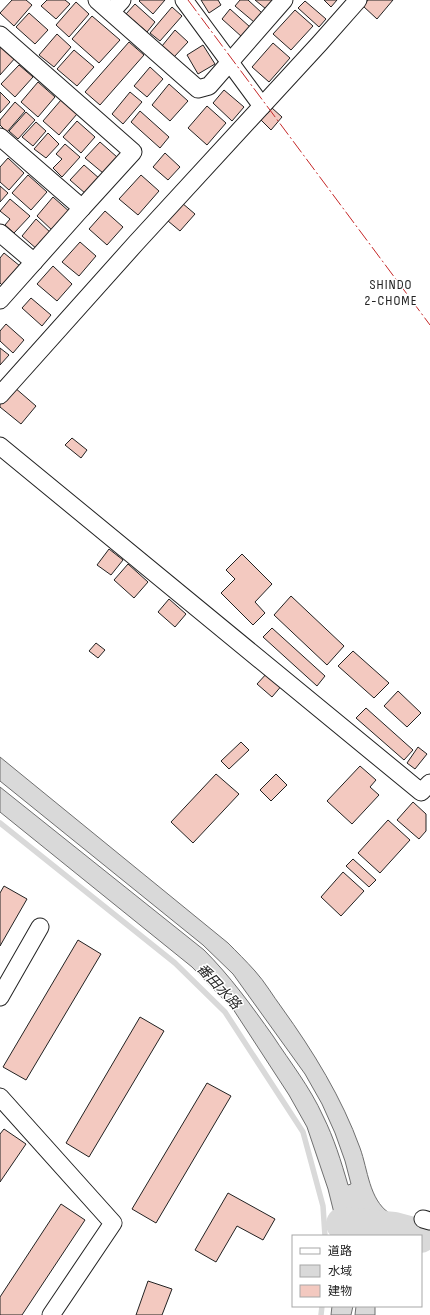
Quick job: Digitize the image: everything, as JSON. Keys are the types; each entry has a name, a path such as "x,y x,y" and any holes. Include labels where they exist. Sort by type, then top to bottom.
{"street":[{"path":"97,0 117,6 198,89 208,86 284,0"},
{"path":"184,0 262,106"},
{"path":"0,395 136,243 358,0"},
{"path":"0,35 133,152 0,300"},
{"path":"0,136 82,208"},
{"path":"0,233 34,262"},
{"path":"0,446 421,792 430,783"},
{"path":"0,997 40,927"},
{"path":"0,1097 113,1223 51,1315"}],"water":[{"name":"番田水路","path":"0,757 228,943 259,975 316,1058 345,1111 360,1148 373,1192 382,1207 389,1213 382,1232 383,1235 336,1235 334,1213 328,1189 307,1127 289,1095 233,1009 192,967 0,812 0,787 204,950 223,970 265,1024 300,1075 318,1105 331,1133 348,1185 351,1184 335,1133 322,1104 305,1074 233,974 203,945 0,781"},
{"path":"332,1307 353,1307 351,1315 331,1315"},
{"path":"356,1307 375,1307 375,1315 355,1315"}],"building":[{"path":"12,0 26,0 32,5 14,26 0,13"},
{"path":"47,0 65,0 70,4 56,19 41,6"},
{"path":"165,0 153,14 139,1"},
{"path":"201,0 218,0 221,5 209,13"},
{"path":"240,0 248,0 262,13 254,22 235,6"},
{"path":"255,0 274,0 266,9"},
{"path":"324,0 337,0 331,7"},
{"path":"368,0 393,0 377,19 363,6"},
{"path":"305,1 326,19 319,27 298,8"},
{"path":"76,2 89,14 69,37 56,25"},
{"path":"135,4 155,22 147,32 126,14"},
{"path":"172,7 182,16 160,41 150,33"},
{"path":"230,9 250,27 242,37 222,19"},
{"path":"295,10 313,26 291,50 273,34"},
{"path":"29,13 48,30 35,44 16,27"},
{"path":"92,16 120,40 99,63 72,39"},
{"path":"175,30 188,42 174,57 162,46"},
{"path":"57,34 71,47 54,67 39,55"},
{"path":"129,42 144,55 100,105 85,92"},
{"path":"273,43 290,58 269,82 252,67"},
{"path":"203,45 215,64 198,74 187,55"},
{"path":"0,46 16,57 0,75"},
{"path":"74,50 94,67 77,86 57,69"},
{"path":"19,65 33,77 15,97 1,84"},
{"path":"150,67 163,79 147,97 134,86"},
{"path":"38,82 55,97 38,117 21,102"},
{"path":"169,84 188,101 170,121 152,105"},
{"path":"224,90 244,107 232,121 213,103"},
{"path":"0,92 10,102 0,113"},
{"path":"130,92 142,102 123,124 112,114"},
{"path":"61,100 77,114 59,135 43,121"},
{"path":"15,102 25,111 7,132 0,125 0,120"},
{"path":"207,106 226,123 207,145 188,128"},
{"path":"272,108 282,117 271,130 261,120"},
{"path":"140,111 169,137 160,148 131,122"},
{"path":"26,112 35,120 18,139 9,131"},
{"path":"77,121 95,137 81,153 63,137"},
{"path":"36,122 46,131 33,146 22,137"},
{"path":"48,133 59,144 46,158 34,149"},
{"path":"100,142 117,157 103,173 85,158"},
{"path":"65,144 80,157 62,177 53,168 62,159 56,154"},
{"path":"165,153 180,167 168,180 153,167"},
{"path":"8,158 24,173 9,190 0,182 0,167"},
{"path":"84,165 100,179 86,194 70,180"},
{"path":"28,175 47,192 31,210 12,193"},
{"path":"141,175 159,191 138,215 119,199"},
{"path":"0,186 8,193 0,202"},
{"path":"53,197 71,213 54,232 37,216"},
{"path":"10,199 30,216 14,233 5,225 10,219 0,211"},
{"path":"182,203 195,214 180,231 168,221"},
{"path":"105,211 123,227 107,245 89,229"},
{"path":"36,219 52,234 38,250 22,236"},
{"path":"80,242 96,256 79,276 62,262"},
{"path":"4,253 20,266 3,286 0,283 0,258"},
{"path":"53,266 72,284 57,301 37,284"},
{"path":"31,298 51,315 42,326 22,308"},
{"path":"6,324 24,340 13,353 0,341 0,331"},
{"path":"0,348 9,355 0,365"},
{"path":"14,387 36,406 21,424 0,407 0,404"},
{"path":"72,438 87,450 81,458 65,445"},
{"path":"109,549 123,560 111,575 97,565"},
{"path":"242,554 272,584 255,602 265,613 253,625 221,593 235,579 226,570"},
{"path":"128,564 148,582 134,598 114,580"},
{"path":"291,596 344,646 327,665 274,615"},
{"path":"169,599 186,614 175,627 158,612"},
{"path":"272,628 325,676 317,686 263,637"},
{"path":"96,643 105,650 98,658 89,651"},
{"path":"353,651 389,683 374,698 338,666"},
{"path":"268,672 283,684 272,697 257,684"},
{"path":"398,691 421,713 407,727 384,706"},
{"path":"366,708 413,750 404,760 356,718"},
{"path":"241,742 249,750 229,769 221,761"},
{"path":"418,747 427,754 415,769 407,763"},
{"path":"360,766 376,780 370,787 379,795 352,824 327,801"},
{"path":"216,774 239,794 193,843 171,822"},
{"path":"276,774 287,785 271,801 260,790"},
{"path":"413,802 426,814 426,831 419,839 397,820"},
{"path":"388,820 410,840 380,873 358,853"},
{"path":"353,859 376,880 369,887 346,866"},
{"path":"343,872 364,891 341,916 321,897"},
{"path":"4,886 27,899 0,946 0,893"},
{"path":"78,940 101,954 26,1080 3,1067"},
{"path":"140,1017 164,1031 89,1157 66,1143"},
{"path":"207,1083 231,1096 156,1223 132,1209"},
{"path":"4,1129 26,1144 0,1182 0,1134"},
{"path":"228,1193 275,1219 263,1240 237,1226 216,1262 195,1250"},
{"path":"61,1204 85,1220 22,1315 0,1315 0,1297"},
{"path":"148,1281 172,1289 162,1315 136,1315"}],"waterway":[{"name":"番田水路","path":"0,823 175,963 225,1012 303,1132 323,1206 325,1235"},
{"path":"343,1224 394,1229 416,1235"},
{"path":"321,1315 322,1307"}],"power":[{"path":"188,0 430,325"}],"district":[{"name":"SHINDO 2-CHOME","path":"391,292"}]}
